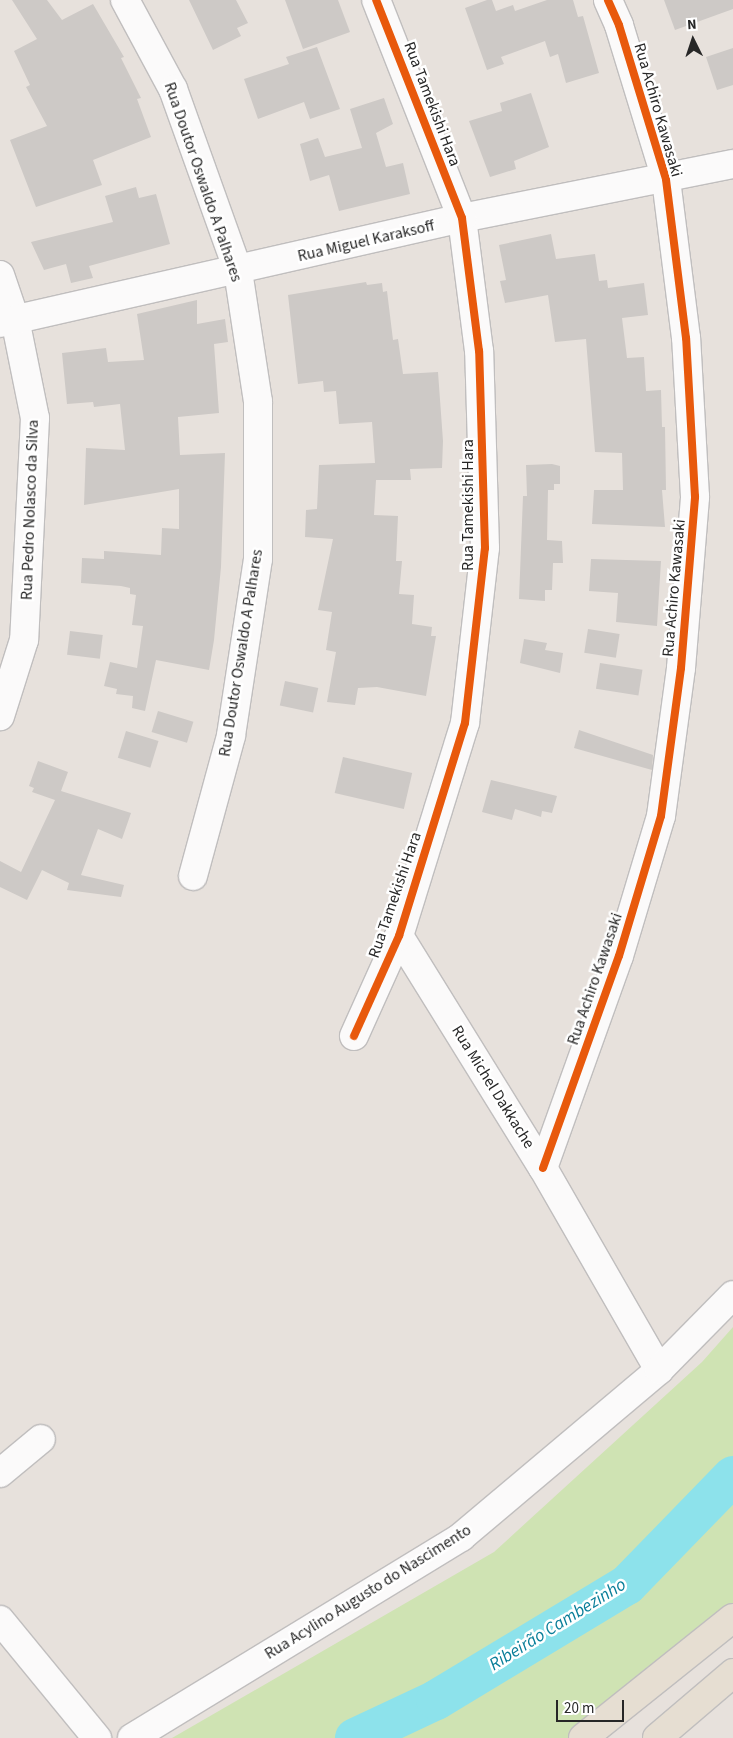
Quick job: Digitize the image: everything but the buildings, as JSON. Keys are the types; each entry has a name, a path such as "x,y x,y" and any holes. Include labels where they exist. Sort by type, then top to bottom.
{"main road":[{"path":"582,1738 733,1618"},
{"path":"657,1738 733,1673"}],"street":[{"name":"Rua Doutor Oswaldo A Palhares","path":"125,0 173,89 238,271 258,402 258,559 231,736 193,876"},
{"name":"Rua Tamekishi Hara","path":"354,1036 399,936 465,724 485,548 479,351 462,218 376,0"},
{"name":"Rua Achiro Kawasaki","path":"543,1168 619,956 661,816 681,668 695,497 686,338 666,179 619,25 608,0"},
{"name":"Rua Miguel Karaksoff","path":"8,321 238,271 462,218 666,179 733,164"},
{"name":"Rua Pedro Nolasco da Silva","path":"0,275 8,321 35,418 24,640 0,716"},
{"name":"Rua Michel Dakkache","path":"399,936 543,1168 659,1370"},
{"path":"727,1302 733,1274"},
{"name":"Rua Acylino Augusto do Nascimento","path":"132,1738 461,1537 659,1370 727,1302"},
{"path":"0,1473 41,1439"},
{"path":"0,1620 97,1738"}],"green space":[{"path":"733,1327 733,1613 575,1738 172,1738 494,1552 702,1362"}],"waterway":[{"name":"Ribeirão Cambezinho","path":"355,1738 436,1700 627,1585 733,1476"}],"cycle path":[{"path":"354,1036 399,936 465,723 485,548 479,351 462,218 376,0"},
{"path":"543,1168 619,956 661,816 681,668 695,497 686,338 666,179 619,25 608,0"}]}
